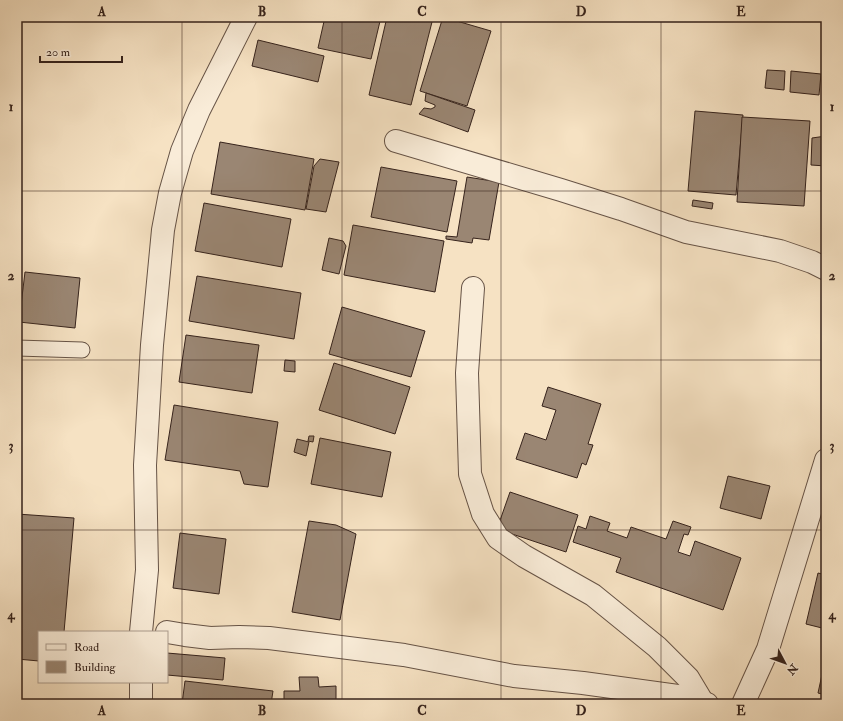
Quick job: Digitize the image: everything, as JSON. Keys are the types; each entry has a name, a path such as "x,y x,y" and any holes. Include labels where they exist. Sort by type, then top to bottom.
{"street":[{"path":"154,631 141,630 147,570 145,465 152,345 163,230 170,193 182,151 200,110 246,17"},
{"path":"396,141 561,190 686,232 780,251 812,262 826,269"},
{"path":"473,288 467,373 470,474 483,514 498,538 524,556 593,595 657,647 688,678 705,703"},
{"path":"743,704 768,649 826,460"},
{"path":"168,632 210,638 238,636 269,638 404,655 514,676 583,683 685,697 705,703"},
{"path":"141,683 141,704"}],"lane":[{"path":"17,348 82,350"}],"building":[{"path":"325,17 381,17 371,59 318,48"},
{"path":"387,17 433,18 411,105 369,95"},
{"path":"443,17 491,31 467,106 420,91"},
{"path":"258,40 324,56 318,82 252,66"},
{"path":"767,70 785,71 784,90 765,88"},
{"path":"791,71 821,74 819,95 790,92"},
{"path":"426,93 475,110 468,132 419,114 424,108 431,109 435,107 435,105 425,101"},
{"path":"695,111 743,115 736,195 688,191"},
{"path":"742,117 810,121 804,206 737,202"},
{"path":"826,136 826,166 811,165 812,138"},
{"path":"220,142 314,159 305,210 211,194"},
{"path":"320,159 339,162 326,212 306,209 314,166"},
{"path":"381,167 457,181 447,232 371,217"},
{"path":"467,177 499,182 489,240 473,238 472,243 446,239 446,236 457,237"},
{"path":"693,200 713,203 712,209 692,206"},
{"path":"204,203 291,219 282,267 195,251"},
{"path":"353,225 444,241 435,292 344,275"},
{"path":"329,238 343,241 346,246 339,274 322,270"},
{"path":"25,272 80,278 75,328 19,322"},
{"path":"197,276 301,293 294,339 189,321"},
{"path":"342,307 425,331 411,377 329,354"},
{"path":"186,335 259,345 252,393 179,382"},
{"path":"285,360 295,361 295,372 284,371"},
{"path":"334,363 410,387 395,434 319,410"},
{"path":"548,387 601,404 588,444 593,445 586,465 582,463 577,478 516,459 525,433 546,440 556,410 542,406"},
{"path":"174,405 278,422 268,487 244,484 240,471 165,460"},
{"path":"309,436 314,436 313,442 308,441"},
{"path":"320,438 391,452 382,497 311,484"},
{"path":"297,439 309,442 306,456 294,452"},
{"path":"728,476 770,486 761,519 720,508"},
{"path":"510,492 578,515 566,552 497,529"},
{"path":"17,514 74,518 64,631 38,631 38,661 17,659"},
{"path":"590,516 610,523 607,531 627,538 631,527 666,539 673,521 691,527 688,535 684,534 678,552 690,556 695,541 741,558 723,610 616,572 621,558 573,542 578,526 586,529"},
{"path":"309,521 336,525 356,534 340,620 292,612"},
{"path":"180,533 226,539 219,594 173,588"},
{"path":"818,573 826,575 826,629 806,624"},
{"path":"168,653 225,658 223,680 168,675"},
{"path":"826,656 826,695 818,693"},
{"path":"299,677 318,677 319,687 336,686 336,704 284,704 284,691 300,691"},
{"path":"185,681 273,691 271,704 182,704"},
{"path":"622,696 635,697 634,704 621,704"},
{"path":"447,703 447,704 403,704"}]}
